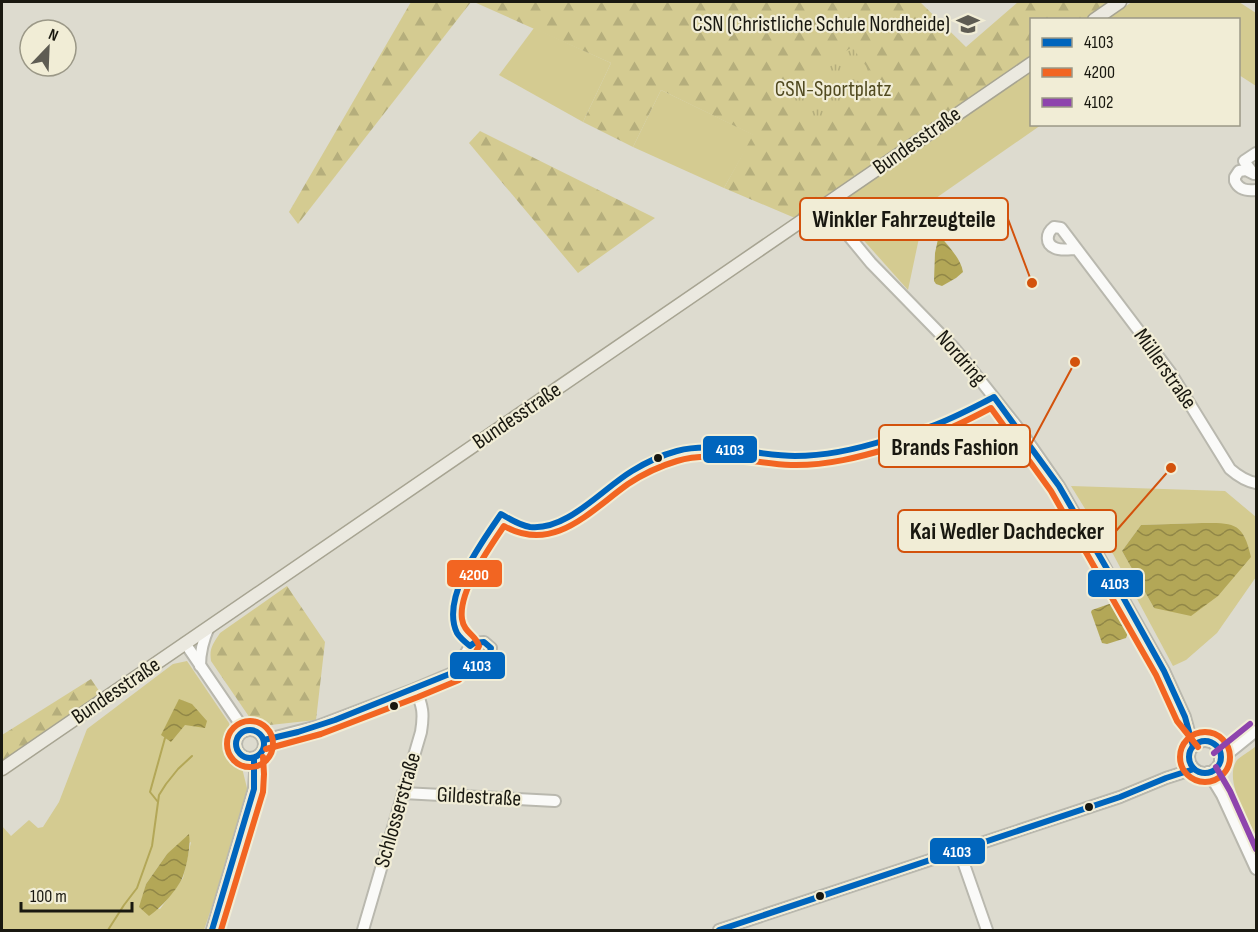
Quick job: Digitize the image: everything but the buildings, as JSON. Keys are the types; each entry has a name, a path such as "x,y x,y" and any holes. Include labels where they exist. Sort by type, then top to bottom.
{"main road":[{"path":"1097,18 1120,2"},
{"name":"Bundesstraße","path":"2,769 1030,64"}],"street":[{"path":"1255,176 1244,162 1257,153"},
{"path":"1255,176 1246,170 1239,171 1235,181 1240,188 1257,190"},
{"name":"Nordring","path":"828,203 844,230 871,263 954,348 1041,459 1158,660 1185,717 1193,746"},
{"path":"802,220 822,222 844,230"},
{"name":"Müllerstraße","path":"1077,249 1170,372 1230,469 1239,477 1257,483"},
{"path":"200,666 201,648 209,627"},
{"path":"185,644 245,731"},
{"path":"264,740 318,726 455,672"},
{"name":"Schlosserstraße","path":"363,930 422,732 424,716 422,703 415,689"},
{"name":"Nordring","path":"1185,717 1205,741 1215,744 1216,762"},
{"path":"245,731 256,732 264,740 262,751 254,758 244,756 237,749 238,739 245,731"},
{"path":"1205,741 1200,741 1190,750 1192,764 1203,773 1257,731"},
{"path":"212,930 254,789 254,758"},
{"path":"1216,762 1222,795 1257,869"},
{"path":"718,930 1120,797 1166,778 1192,764"},
{"name":"Gildestraße","path":"403,793 555,801"},
{"path":"959,850 987,930"}],"green space":[{"path":"411,2 471,2 298,224 289,212"},
{"path":"474,2 920,2 966,47 1018,2 1120,2 1096,18 1030,18 1030,64 802,221 724,188 753,135 661,90 633,147 583,122 611,63"},
{"path":"1132,2 1239,2 1256,13 1256,86 1240,76 1240,18 1108,18"},
{"path":"534,28 611,63 583,122 499,75"},
{"name":"CSN-Sportplatz","path":"852,47 880,85 812,131 785,93"},
{"path":"1030,72 1030,126 1040,126 926,205 908,290 850,225 843,210 847,198"},
{"path":"661,90 754,135 724,188 633,147"},
{"path":"480,131 655,218 578,273 469,143"},
{"path":"1071,486 1225,491 1256,517 1256,577 1217,633 1186,660 1173,666 1113,554","holes":["1202,523 1154,608 1122,551 1141,525"]},
{"path":"287,586 325,642 316,720 261,726 252,721 211,661 211,649 220,633"},
{"path":"187,661 229,723 231,730 229,749 242,768 248,792 204,930 2,930 2,826 11,836 29,820 38,828 43,827 59,802 87,729 173,664","holes":["191,842 183,878 160,909 140,907 146,884 167,854"]},
{"path":"91,679 104,698 2,769 2,735"},
{"path":"1256,746 1256,836 1238,799 1233,768 1237,760"}],"water":[{"path":"941,237 957,258 963,272 942,286 934,281 935,253 938,239"},
{"path":"1222,523 1236,527 1248,545 1251,557 1218,596 1191,616 1154,608 1122,551 1141,525"},
{"path":"1113,604 1128,633 1126,638 1107,644 1102,643 1091,612"},
{"path":"179,699 192,704 207,721 205,728 185,725 171,742 161,735"},
{"path":"189,834 188,855 181,881 169,898 149,916 139,907 146,884 167,854"}],"waterway":[{"path":"158,802 150,792 165,738"},
{"path":"108,930 137,888 152,846 159,795 178,769 192,756"}],"transit line":[{"name":"4103","path":"264,740 335,720 452,673 479,665 488,659 491,648 484,642 470,646 457,633 453,619 454,604 458,587 474,555 501,514 526,526 544,526 571,516 637,468 677,451 691,448 721,448 795,456 831,453 866,446 921,430 994,397 1059,486 1114,581 1164,671 1185,717 1193,746"},
{"name":"4200","path":"266,749 321,734 459,680 479,646 463,624 462,608 465,596 476,571 504,526 522,533 539,535 555,532 585,517 640,477 677,461 719,457 804,465 843,460 928,437 991,408 1051,491 1156,675 1177,721 1198,747"},
{"name":"4200","path":"250,721 266,728 273,744 266,760 250,767 234,760 227,744 234,728 250,721"},
{"name":"4102","path":"1214,753 1250,724"},
{"name":"4103","path":"250,730 260,734 264,744 260,754 250,758 240,754 236,744 240,734 250,730"},
{"name":"4200","path":"1205,732 1223,739 1230,757 1223,775 1205,782 1187,775 1180,757 1187,739 1205,732"},
{"name":"4103","path":"1205,741 1216,746 1221,757 1216,768 1205,773 1194,768 1189,757 1194,746 1205,741"},
{"name":"4200","path":"221,930 263,792 263,757"},
{"name":"4103","path":"212,930 254,789 254,758"},
{"name":"4102","path":"1216,767 1230,791 1256,849"},
{"name":"4103","path":"719,930 1120,797 1194,769"}],"place":[{"name":"CSN (Christliche Schule Nordheide)","path":"968,24"},
{"name":"Winkler Fahrzeugteile","path":"1032,283"},
{"name":"Brands Fashion","path":"1075,362"},
{"name":"Kai Wedler Dachdecker","path":"1171,468"}]}
